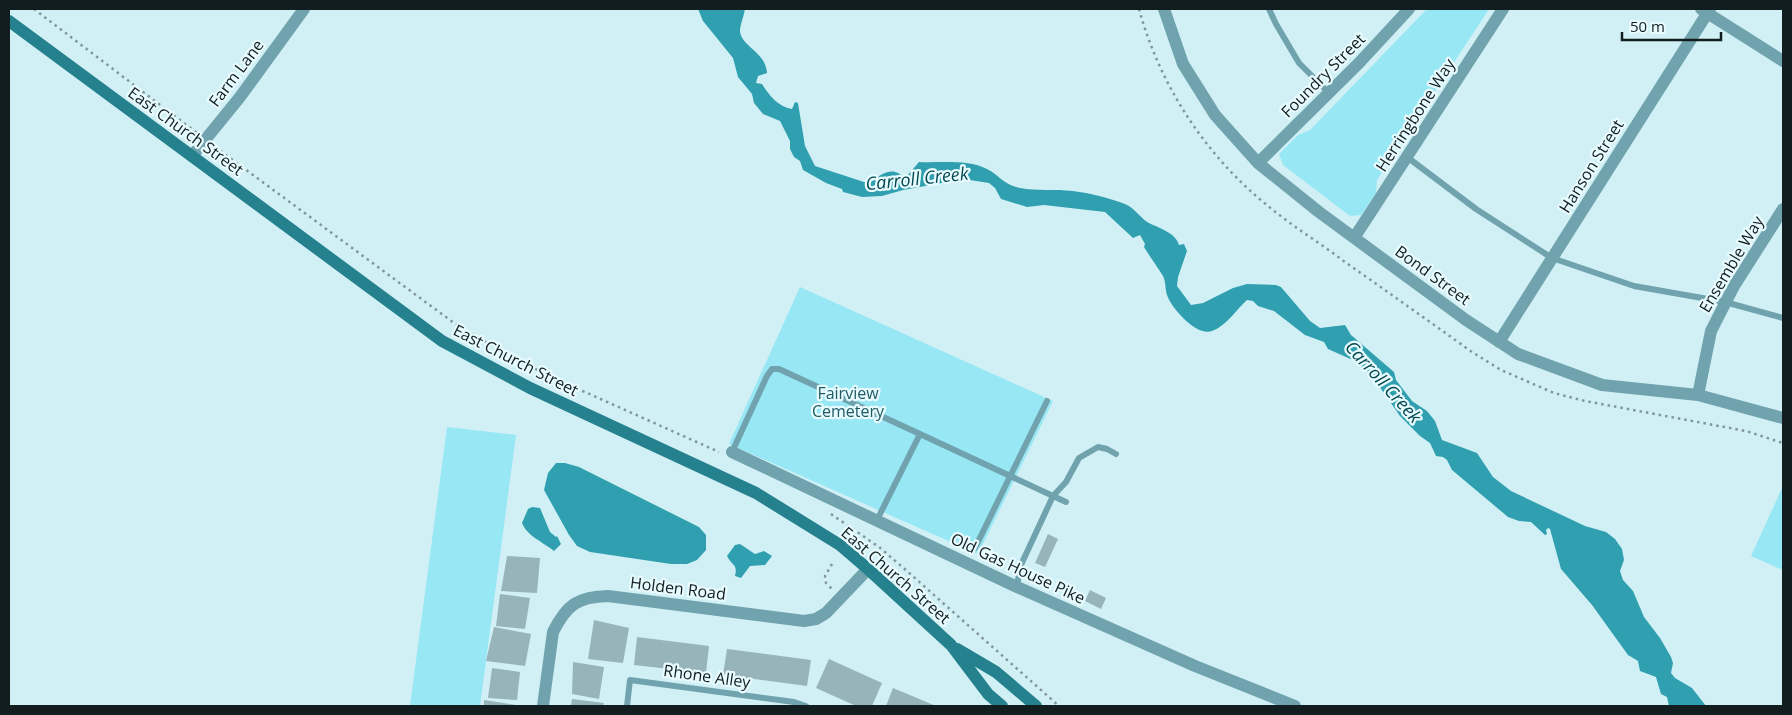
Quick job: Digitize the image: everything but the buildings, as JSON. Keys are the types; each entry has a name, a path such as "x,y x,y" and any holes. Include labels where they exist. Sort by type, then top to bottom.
{"main road":[{"name":"East Church Street","path":"9,21 442,341 530,388 756,493 828,537 868,568 951,645 988,694 1002,706"},
{"name":"East Church Street","path":"951,645 996,672 1036,706"}],"street":[{"name":"Farm Lane","path":"192,156 240,97 304,9"},
{"name":"Bond Street","path":"1164,9 1183,64 1216,115 1258,163 1354,238 1499,342 1518,354 1602,385 1698,395 1783,418"},
{"name":"Foundry Street","path":"1258,163 1329,93 1409,9"},
{"name":"Herringbone Way","path":"1354,238 1503,9"},
{"path":"1707,10 1783,61"},
{"name":"Hanson Street","path":"1499,342 1707,10"},
{"name":"Ensemble Way","path":"1698,395 1711,331 1725,302 1783,209"},
{"name":"Old Gas House Pike","path":"727,452 877,520 1017,587 1195,666 1295,706"},
{"name":"Holden Road","path":"543,706 554,632 567,610 580,600 608,596 804,621 816,619 826,613 868,568"}],"lane":[{"path":"1269,9 1299,63 1329,93"},
{"path":"1407,157 1476,208 1552,258 1634,286 1725,302 1783,318"},
{"path":"727,452 766,376 772,369 779,369 1066,502"},
{"path":"975,548 1047,401"},
{"path":"877,520 920,434"},
{"path":"1017,587 1020,567 1053,496 1066,482 1079,458 1088,451 1098,447 1116,454"},
{"name":"Rhone Alley","path":"627,706 630,680 794,702 806,706"}],"path":[{"path":"34,9 203,138"},
{"path":"211,144 454,323 547,375 727,452"},
{"path":"827,512 879,547 1059,706"},
{"path":"832,564 825,576 826,583 832,590"}],"green space":[{"path":"1427,9 1489,9 1377,180 1376,193 1361,215 1350,216 1283,165 1279,154 1298,135 1310,130"},
{"name":"Fairview Cemetery","path":"800,287 1053,401 978,554 729,444"},
{"path":"447,427 516,435 480,706 410,706"},
{"path":"1783,486 1783,570 1751,556"}],"water":[{"name":"Carroll Creek","path":"698,9 745,9 740,29 741,35 766,65 767,73 758,76 756,83 762,84 782,106 792,109 795,102 798,103 805,146 815,166 864,182 873,181 880,175 889,172 907,176 919,162 963,163 987,169 1014,187 1073,191 1113,200 1129,206 1149,223 1167,231 1179,245 1184,244 1187,251 1178,277 1177,286 1191,305 1203,303 1233,288 1247,284 1276,285 1281,287 1310,321 1320,328 1345,325 1351,335 1394,372 1396,380 1412,401 1427,411 1435,421 1442,440 1477,453 1493,477 1511,491 1585,526 1606,532 1615,539 1622,549 1624,560 1620,571 1623,580 1633,591 1644,617 1660,638 1671,657 1673,663 1671,673 1675,678 1692,688 1706,706 1669,706 1667,697 1661,694 1656,677 1640,671 1638,661 1628,655 1592,605 1561,569 1550,529 1546,530 1547,534 1545,535 1531,522 1519,521 1508,517 1452,470 1447,460 1436,456 1430,443 1400,416 1370,373 1355,361 1328,349 1324,342 1305,335 1274,311 1258,306 1253,301 1247,300 1217,329 1206,332 1192,326 1169,301 1163,276 1144,247 1145,244 1140,235 1133,238 1105,212 1044,205 1027,207 1001,199 995,188 989,183 957,178 947,182 882,196 862,197 843,192 842,189 826,183 803,170 800,161 794,157 790,149 790,141 780,121 763,114 754,103 752,94 738,77 733,58 703,21"},
{"path":"556,463 565,463 579,467 699,527 706,535 706,550 697,560 687,564 671,564 590,552 577,546 544,490 548,473"},
{"path":"532,507 540,508 550,532 557,536 561,544 554,551 524,528 522,523 528,509"},
{"path":"740,544 755,554 764,551 772,556 765,565 750,566 741,578 735,576 735,567 727,556 735,545"}]}
